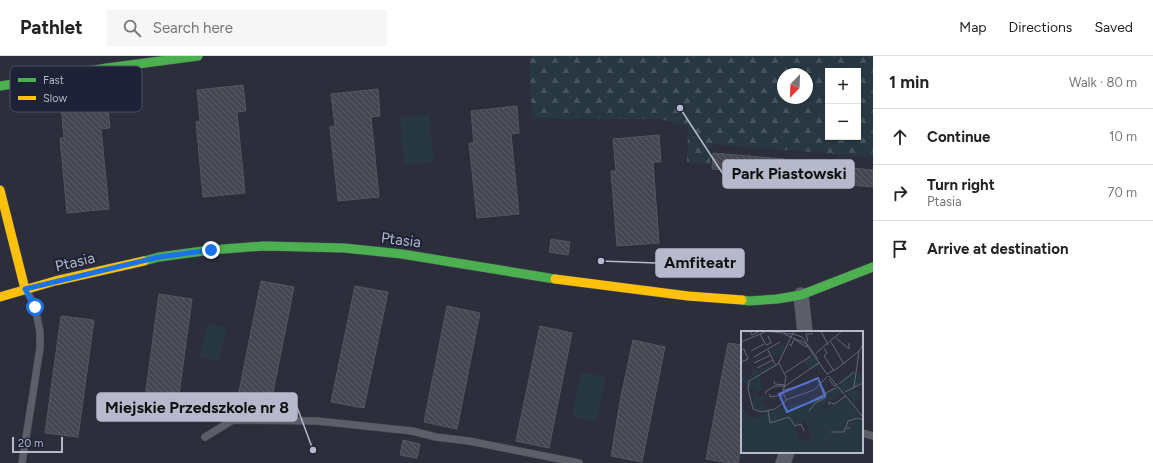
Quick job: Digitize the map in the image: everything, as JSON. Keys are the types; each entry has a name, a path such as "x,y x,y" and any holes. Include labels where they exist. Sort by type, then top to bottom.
{"street":[{"path":"122,66 198,56"},
{"path":"0,86 10,84"},
{"path":"0,190 25,289"},
{"name":"Ptasia","path":"0,297 25,289 159,257 211,250 264,246 344,248 402,254 533,276 688,296 749,301 777,299 801,295 873,267"},
{"path":"801,295 806,331"},
{"path":"783,463 787,453"}],"lane":[{"path":"22,463 40,348 40,332 35,307 25,289"},
{"path":"205,437 233,420 317,421 412,431 436,437 469,441 579,463"},
{"path":"863,434 873,436"}],"green space":[{"path":"530,56 873,56 873,157 711,144 710,164 687,162 688,127 661,119 532,118"},
{"path":"429,114 434,162 404,165 400,117"},
{"path":"208,322 227,328 218,362 199,356"},
{"path":"581,372 606,377 596,422 572,417"}],"building":[{"path":"243,85 246,111 237,112 245,193 203,197 196,122 200,121 197,90"},
{"path":"378,89 380,116 371,117 379,197 338,201 330,127 335,126 331,94"},
{"path":"517,106 519,133 511,134 519,214 477,218 469,143 474,143 471,111"},
{"path":"62,112 108,112 110,128 101,129 109,209 67,213 60,138 64,138"},
{"path":"659,135 661,162 653,162 659,243 617,246 611,171 616,171 613,139"},
{"path":"713,153 784,159 782,175 712,169"},
{"path":"783,162 873,170 873,187 782,179"},
{"path":"551,239 570,242 568,255 549,252"},
{"path":"261,281 294,287 271,403 238,397"},
{"path":"355,286 388,292 364,408 331,402"},
{"path":"159,294 192,299 176,416 143,412"},
{"path":"447,306 480,313 457,429 424,422"},
{"path":"61,316 94,320 78,437 45,433"},
{"path":"540,326 572,333 549,448 516,441"},
{"path":"633,340 665,347 642,462 611,456 621,396"},
{"path":"728,343 741,345 741,446 738,463 706,459"},
{"path":"403,440 420,444 417,458 400,455"}],"traffic: fast":[{"path":"122,66 198,56"},
{"path":"0,86 10,84"},
{"path":"144,261 159,257 211,250 264,246 344,248 402,254 555,279"},
{"path":"742,300 777,299 801,295 873,267"}],"traffic: slow":[{"path":"0,190 25,289"},
{"path":"0,297 55,281 144,261"},
{"path":"555,279 688,296 742,300"}],"place":[{"name":"Park Piastowski","path":"680,108"},
{"name":"Amfiteatr","path":"601,261"},
{"name":"Miejskie Przedszkole nr 8","path":"313,450"}],"route":[{"path":"35,307 25,289 159,257 211,250"}]}
